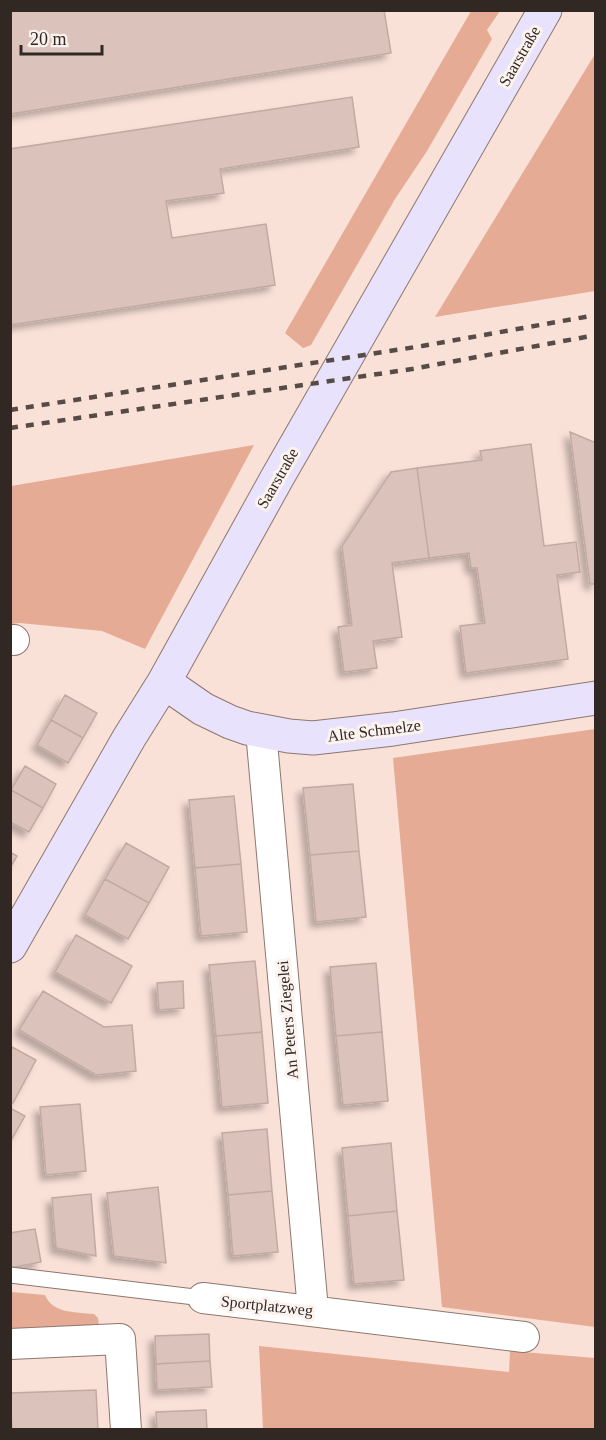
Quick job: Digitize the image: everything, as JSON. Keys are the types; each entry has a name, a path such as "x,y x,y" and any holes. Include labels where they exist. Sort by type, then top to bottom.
{"main road":[{"name":"Saarstraße","path":"10,946 129,738 164,682 277,477 545,10"},
{"name":"Alte Schmelze","path":"164,682 203,708 230,722 261,731 313,738 393,729 596,698"}],"street":[{"name":"An Peters Ziegelei","path":"261,731 313,1310"},
{"name":"Sportplatzweg","path":"202,1298 524,1337"},
{"path":"10,1344 120,1339 126,1430"}],"lane":[{"name":"Sportplatzweg","path":"10,1275 202,1298"}],"shaded area":[{"path":"471,11 500,11 487,30 492,39 427,151 395,199 311,345 303,348 285,333"},
{"path":"595,54 595,291 435,317"},
{"path":"254,445 145,649 102,631 11,624 11,486"},
{"path":"595,729 595,1327 442,1307 393,758"},
{"path":"11,1292 45,1295 59,1309 94,1314 98,1318 99,1326 11,1333"},
{"path":"259,1346 509,1372 510,1351 595,1358 595,1429 263,1429"}],"building":[{"path":"10,10 384,10 391,53 10,114"},
{"path":"352,97 359,147 220,169 224,193 166,201 172,238 266,224 275,285 10,325 10,149"},
{"path":"570,432 596,443 596,584 590,584"},
{"path":"531,444 544,546 576,542 580,572 557,575 568,659 466,673 460,626 485,623 477,568 471,568 469,553 429,558 417,468 482,460 480,451"},
{"path":"417,468 429,558 392,563 402,637 373,641 377,668 344,672 338,627 352,625 342,546 391,472"},
{"path":"65,695 97,713 83,738 51,720"},
{"path":"51,720 83,738 68,763 37,745"},
{"path":"25,766 56,784 43,808 11,790"},
{"path":"353,784 359,851 310,855 303,788"},
{"path":"11,790 43,808 29,832 10,822"},
{"path":"234,796 241,864 195,868 189,800"},
{"path":"126,843 169,867 149,903 105,879"},
{"path":"359,851 366,917 316,922 310,855"},
{"path":"10,852 17,856 10,868"},
{"path":"241,864 247,932 201,936 195,868"},
{"path":"105,879 149,903 128,939 85,915"},
{"path":"76,935 132,966 111,1003 55,972"},
{"path":"255,961 262,1032 216,1036 209,965"},
{"path":"376,963 382,1032 336,1036 330,967"},
{"path":"183,981 184,1008 159,1010 157,983"},
{"path":"43,991 104,1027 132,1025 136,1071 96,1075 19,1030"},
{"path":"262,1032 268,1103 222,1107 216,1036"},
{"path":"382,1032 388,1101 343,1105 336,1036"},
{"path":"12,1047 36,1060 13,1103 10,1101 10,1050"},
{"path":"80,1104 86,1171 46,1175 40,1107"},
{"path":"10,1108 25,1116 10,1142"},
{"path":"267,1129 272,1191 228,1195 222,1133"},
{"path":"391,1143 397,1211 348,1216 342,1148"},
{"path":"158,1187 166,1263 114,1256 107,1193"},
{"path":"272,1191 278,1252 233,1256 228,1195"},
{"path":"91,1194 96,1256 56,1248 52,1198"},
{"path":"397,1211 404,1280 354,1284 348,1216"},
{"path":"35,1229 41,1262 10,1268 10,1233"},
{"path":"209,1334 210,1361 156,1364 155,1336"},
{"path":"210,1361 212,1387 157,1390 156,1364"},
{"path":"96,1390 98,1430 12,1430 10,1393"},
{"path":"206,1410 207,1430 157,1430 156,1412"}],"railway":[{"path":"10,410 422,346 596,315"},
{"path":"10,428 412,369 596,335"}]}
